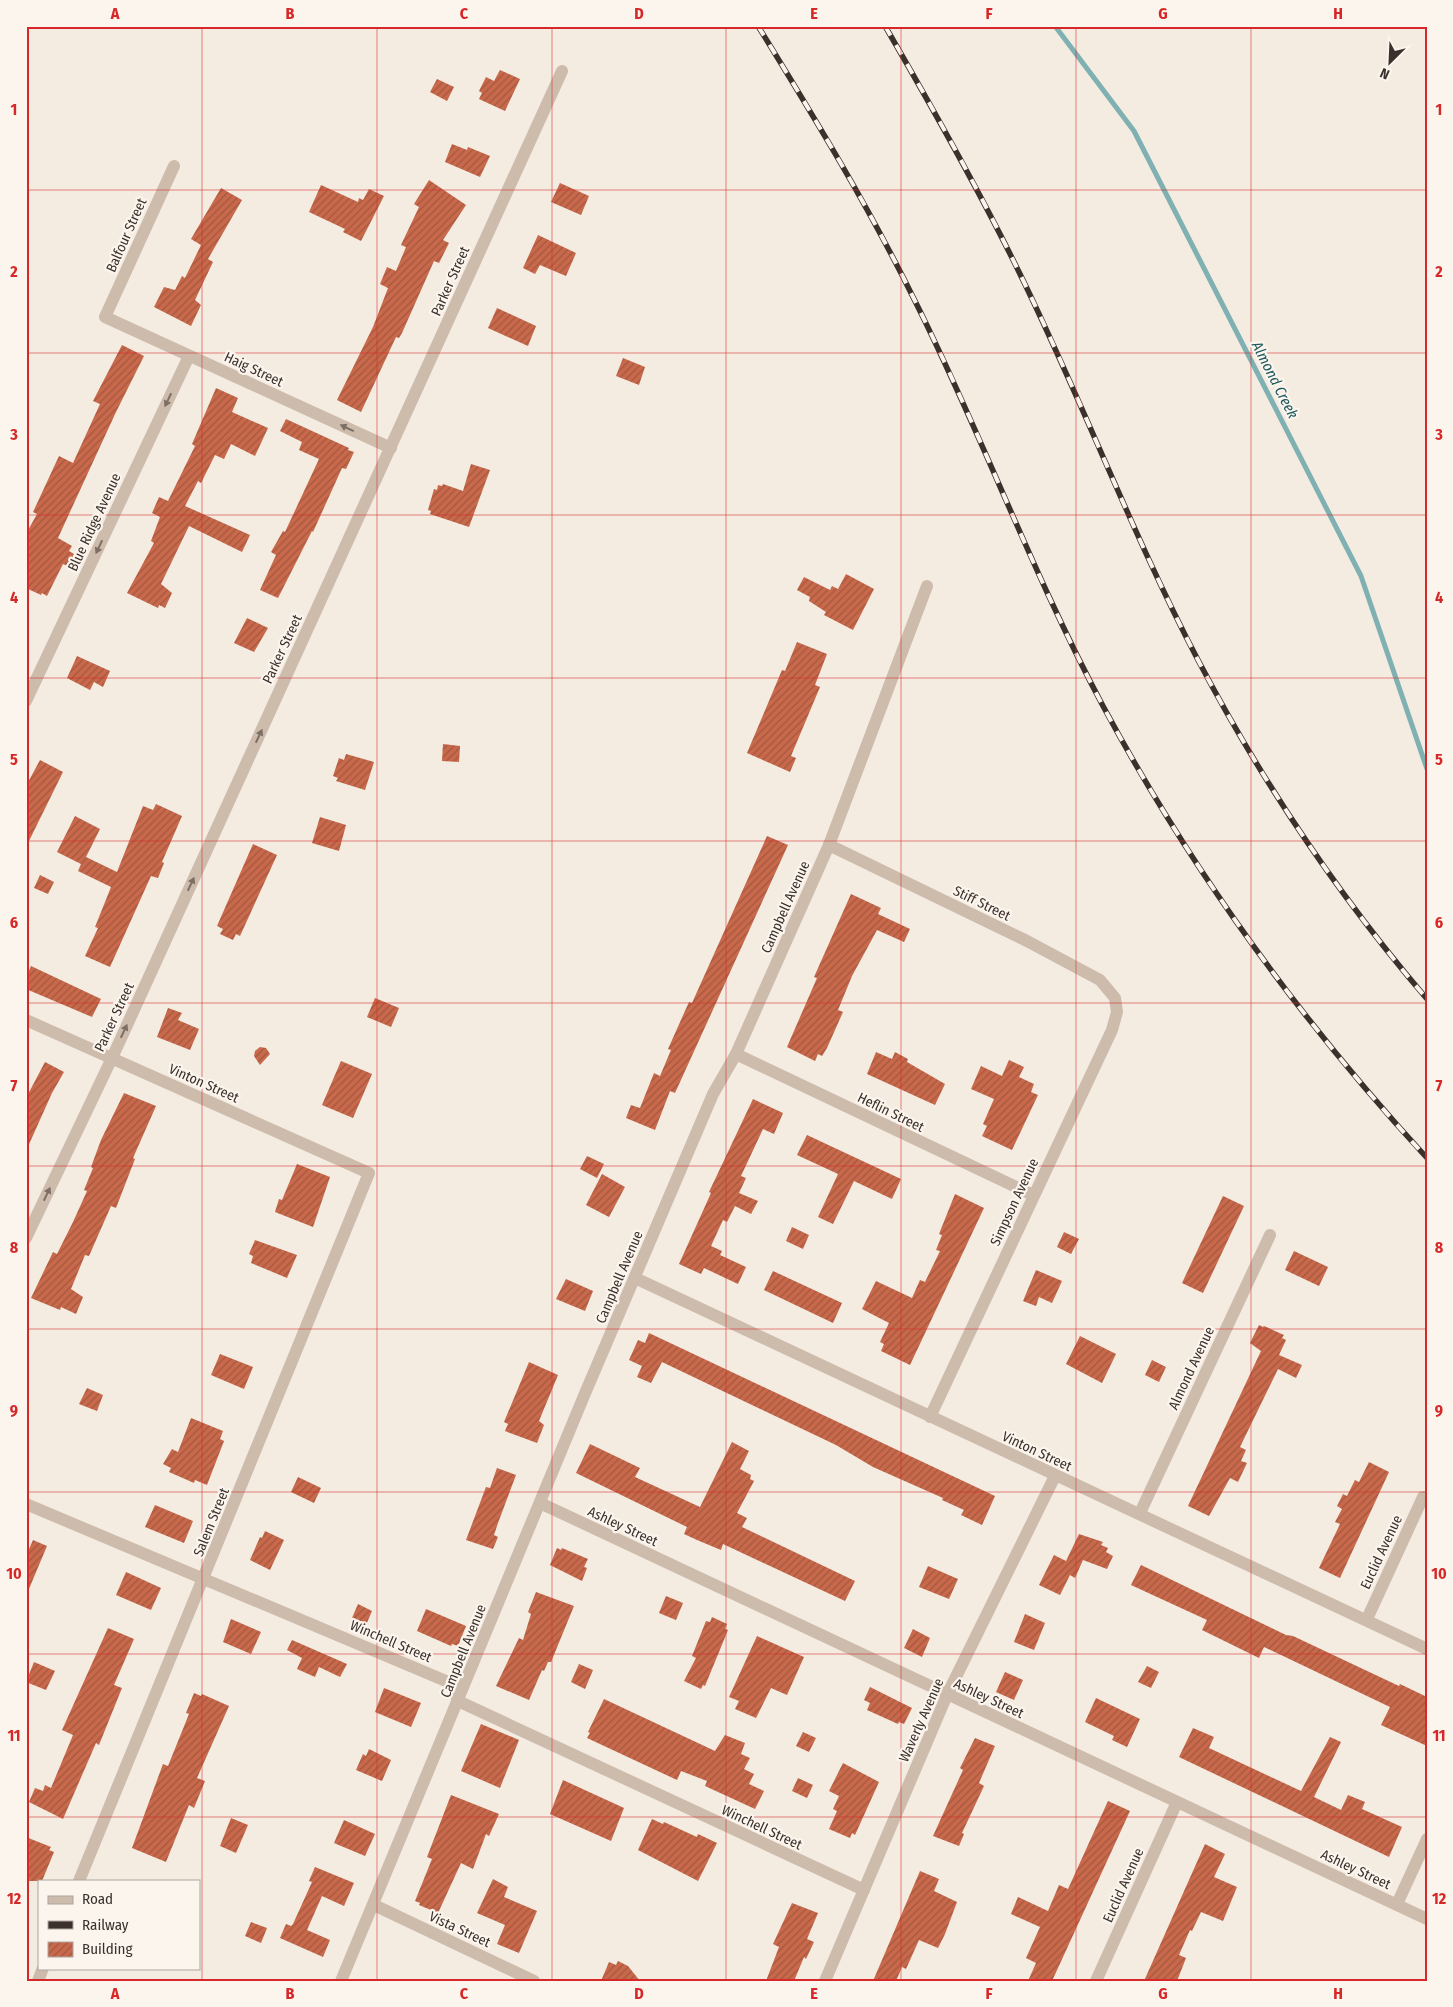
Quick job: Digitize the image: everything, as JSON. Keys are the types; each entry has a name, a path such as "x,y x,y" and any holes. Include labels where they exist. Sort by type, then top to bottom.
{"street":[{"name":"Parker Street","path":"26,1238 112,1058 562,70"},
{"name":"Balfour Street","path":"106,317 174,166"},
{"name":"Haig Street","path":"106,317 391,448"},
{"name":"Blue Ridge Avenue","path":"26,701 189,356"},
{"name":"Campbell Avenue","path":"341,1981 713,1094 736,1054 828,846 927,586"},
{"name":"Stiff Street","path":"828,846 1027,941 1100,980 1116,998"},
{"name":"Simpson Avenue","path":"930,1417 1112,1030 1116,1012 1116,998"},
{"name":"Vinton Street","path":"26,1020 369,1174"},
{"name":"Heflin Street","path":"736,1054 1033,1195"},
{"name":"Salem Street","path":"79,1880 369,1174"},
{"name":"Almond Avenue","path":"1140,1513 1270,1235"},
{"name":"Vinton Street","path":"635,1278 1427,1649"},
{"name":"Waverly Avenue","path":"825,1981 947,1695 1055,1476"},
{"name":"Euclid Avenue","path":"1367,1620 1423,1497"},
{"name":"Ashley Street","path":"540,1503 1427,1919"},
{"name":"Winchell Street","path":"26,1504 453,1684 458,1701 864,1890"},
{"name":"Euclid Avenue","path":"1096,1981 1177,1802"},
{"path":"1397,1904 1427,1839"},
{"name":"Vista Street","path":"374,1905 534,1981"}],"building":[{"path":"500,70 520,79 505,111 479,99 482,93 479,91 486,77 494,81"},
{"path":"437,79 454,87 447,101 430,92"},
{"path":"452,144 467,150 468,147 490,156 480,177 445,162"},
{"path":"429,180 466,205 443,240 449,243 439,263 434,261 402,333 399,338 396,337 361,412 337,400 373,327 388,288 380,284 387,267 396,271 406,247 401,245 419,207 414,204"},
{"path":"560,183 589,196 581,215 551,202"},
{"path":"321,185 358,202 359,198 363,200 369,189 384,196 361,241 343,232 345,229 309,212"},
{"path":"221,188 242,200 208,259 213,262 195,300 201,305 191,326 154,307 164,287 175,290 182,276 185,278 201,245 191,239"},
{"path":"538,235 576,253 566,276 540,265 535,274 523,268"},
{"path":"497,308 536,326 528,346 488,328"},
{"path":"122,345 144,356 58,538 72,546 69,551 74,554 68,566 63,564 47,596 42,593 41,595 26,588 26,534 37,514 33,512 59,456 73,463 100,404 93,401"},
{"path":"623,358 645,367 639,385 616,376"},
{"path":"216,388 238,398 232,412 268,428 255,456 231,444 224,459 215,455 201,483 198,481 185,506 250,535 242,552 189,526 161,584 172,593 165,608 159,605 158,608 127,593 154,543 151,541 160,517 152,513 159,497 168,501 195,446 192,444"},
{"path":"286,419 354,452 346,469 342,468 313,532 278,598 260,590 276,555 271,552 283,531 285,532 319,459 299,450 302,442 280,431"},
{"path":"471,464 490,470 469,527 430,514 431,511 428,510 434,489 437,490 438,485 442,486 443,484 463,491"},
{"path":"846,574 874,589 853,630 824,615 826,612 809,601 810,597 797,590 804,577 830,590 832,586 838,589"},
{"path":"247,618 268,628 254,652 234,643"},
{"path":"797,642 827,654 815,685 820,687 791,756 796,758 790,772 747,753 782,670 785,671"},
{"path":"77,656 110,671 103,687 94,682 90,690 67,678"},
{"path":"443,744 460,746 459,762 442,761"},
{"path":"346,754 374,762 365,790 336,781 338,778 333,776 339,758 344,760"},
{"path":"40,760 63,772 26,847 26,786"},
{"path":"156,804 182,816 162,862 164,863 158,878 151,876 110,967 85,956 98,928 95,927 111,887 78,871 81,864 57,852 75,816 100,829 86,857 117,872 143,806 153,810"},
{"path":"320,817 346,825 339,851 312,843"},
{"path":"767,836 788,845 675,1093 670,1091 655,1130 626,1118 631,1105 640,1108 654,1073 660,1076 671,1050 668,1049 689,1002 692,1003"},
{"path":"253,844 277,855 240,936 236,934 233,940 220,934 223,929 217,926"},
{"path":"40,875 54,882 48,894 34,888"},
{"path":"851,894 881,908 878,914 910,929 904,942 877,930 852,976 838,1010 843,1012 827,1048 822,1056 818,1054 815,1061 787,1047 817,978 814,977"},
{"path":"31,966 101,999 92,1017 26,989 26,978"},
{"path":"375,998 399,1008 391,1027 367,1017"},
{"path":"168,1008 182,1013 178,1020 199,1029 190,1050 157,1037"},
{"path":"260,1047 266,1048 270,1054 260,1065 254,1056 255,1051"},
{"path":"876,1052 892,1059 895,1052 908,1059 907,1062 945,1084 935,1105 867,1074"},
{"path":"1009,1060 1024,1067 1019,1077 1034,1084 1031,1092 1038,1095 1012,1150 982,1136 987,1126 983,1124 994,1099 971,1089 981,1066 1002,1076"},
{"path":"341,1061 372,1074 353,1118 322,1105"},
{"path":"45,1062 64,1072 52,1093 26,1151 26,1098"},
{"path":"124,1093 156,1106 133,1158 135,1159 116,1208 111,1206 89,1256 85,1255 71,1289 83,1297 76,1314 61,1307 60,1310 31,1298 53,1252 57,1254 73,1222 87,1191 84,1190 101,1140"},
{"path":"753,1099 783,1113 774,1134 763,1129 741,1176 746,1178 739,1193 758,1201 751,1214 735,1206 727,1222 723,1220 711,1246 722,1251 720,1255 746,1267 738,1284 704,1268 701,1274 679,1264 711,1193 709,1192"},
{"path":"807,1135 901,1179 892,1199 854,1181 833,1224 818,1217 838,1174 797,1155"},
{"path":"587,1156 604,1164 597,1178 580,1169"},
{"path":"297,1164 330,1177 313,1227 275,1212 279,1199 282,1200"},
{"path":"602,1174 625,1187 609,1217 586,1205"},
{"path":"955,1194 984,1208 910,1365 881,1351 884,1344 880,1342 889,1323 862,1309 876,1281 912,1298 920,1280 925,1282 940,1251 936,1250 942,1235 939,1234"},
{"path":"1223,1196 1244,1206 1203,1293 1182,1283"},
{"path":"792,1227 809,1235 803,1249 786,1241"},
{"path":"1064,1232 1079,1239 1071,1254 1057,1247"},
{"path":"255,1240 297,1255 287,1278 251,1263 253,1256 249,1254"},
{"path":"1294,1251 1328,1267 1319,1286 1285,1270"},
{"path":"1036,1270 1062,1281 1052,1303 1039,1297 1036,1306 1023,1301"},
{"path":"773,1271 842,1303 833,1323 764,1290"},
{"path":"566,1279 593,1291 585,1311 556,1299"},
{"path":"1259,1325 1284,1335 1282,1338 1286,1340 1279,1355 1302,1365 1296,1378 1278,1369 1240,1447 1246,1450 1241,1461 1247,1463 1238,1482 1230,1478 1209,1516 1188,1506 1261,1351 1250,1343"},
{"path":"649,1333 995,1496 982,1525 961,1515 964,1510 942,1500 943,1498 873,1467 836,1445 662,1362 651,1383 637,1377 642,1366 629,1360 638,1340 645,1343"},
{"path":"1080,1336 1116,1354 1102,1383 1066,1364"},
{"path":"220,1354 253,1367 244,1389 211,1375"},
{"path":"1152,1360 1166,1367 1159,1382 1145,1375"},
{"path":"529,1362 558,1375 539,1421 544,1425 537,1443 505,1431 508,1424 504,1422"},
{"path":"87,1388 103,1395 97,1411 79,1404"},
{"path":"191,1418 223,1431 220,1439 224,1441 207,1485 195,1480 194,1483 169,1472 171,1468 163,1464 172,1449 178,1452"},
{"path":"732,1442 749,1451 740,1469 751,1475 750,1479 754,1481 737,1513 747,1518 742,1527 855,1581 845,1601 723,1544 721,1550 684,1534 687,1527 576,1473 590,1444 640,1468 635,1477 700,1507"},
{"path":"1369,1462 1389,1472 1340,1578 1319,1568 1340,1524 1335,1522 1342,1509 1337,1506 1343,1494 1347,1496 1355,1480 1359,1482"},
{"path":"497,1468 516,1475 494,1535 498,1537 493,1549 466,1540 486,1487 490,1488"},
{"path":"298,1477 321,1488 314,1503 291,1492"},
{"path":"155,1505 193,1521 184,1543 145,1527"},
{"path":"265,1531 284,1540 270,1570 250,1560 260,1537 262,1538"},
{"path":"1079,1534 1103,1542 1101,1545 1108,1548 1106,1552 1113,1556 1107,1569 1083,1560 1075,1578 1070,1575 1060,1595 1039,1585 1054,1555 1066,1561"},
{"path":"33,1540 47,1546 26,1596 26,1556"},
{"path":"557,1548 561,1550 562,1548 588,1559 584,1567 587,1568 582,1581 550,1565"},
{"path":"1141,1565 1286,1635 1293,1636 1399,1686 1400,1684 1427,1697 1427,1746 1381,1725 1390,1707 1264,1647 1259,1658 1202,1630 1207,1620 1131,1585"},
{"path":"928,1566 958,1579 949,1599 919,1587"},
{"path":"126,1572 161,1588 151,1610 116,1595"},
{"path":"536,1592 574,1606 551,1662 548,1662 544,1671 542,1670 529,1700 496,1686 519,1638 523,1640 531,1614 528,1612"},
{"path":"666,1596 683,1603 676,1620 659,1613"},
{"path":"358,1604 372,1611 366,1625 352,1618"},
{"path":"426,1609 466,1626 458,1646 452,1644 451,1646 417,1631"},
{"path":"1025,1614 1045,1623 1034,1650 1014,1642"},
{"path":"712,1617 727,1624 725,1629 728,1630 705,1686 703,1685 701,1689 684,1681 696,1658 692,1656 706,1621 710,1622"},
{"path":"231,1619 261,1632 251,1654 223,1642"},
{"path":"108,1628 134,1639 114,1685 122,1688 99,1745 96,1743 63,1819 29,1802 35,1788 43,1791 45,1785 51,1788 73,1735 62,1730"},
{"path":"913,1629 930,1638 922,1657 904,1648"},
{"path":"757,1636 804,1657 787,1695 771,1688 756,1718 735,1709 739,1701 729,1697"},
{"path":"292,1640 347,1664 340,1677 319,1667 315,1677 297,1669 302,1658 287,1650"},
{"path":"34,1662 55,1671 46,1690 26,1682"},
{"path":"579,1664 593,1670 585,1689 571,1682"},
{"path":"1147,1666 1159,1672 1151,1688 1138,1682"},
{"path":"1005,1672 1023,1680 1014,1700 996,1692"},
{"path":"870,1687 912,1708 904,1724 899,1722 898,1724 867,1710 870,1703 864,1700"},
{"path":"384,1688 421,1703 411,1727 375,1712"},
{"path":"194,1693 201,1696 202,1694 229,1706 197,1778 205,1781 194,1808 189,1805 166,1862 132,1848 163,1764 168,1766 189,1714 186,1713"},
{"path":"1096,1698 1140,1719 1127,1747 1112,1740 1114,1736 1085,1722"},
{"path":"604,1699 715,1751 725,1735 745,1743 741,1754 750,1758 744,1769 754,1774 749,1784 764,1791 755,1809 705,1786 707,1781 681,1771 677,1780 587,1738"},
{"path":"481,1724 519,1740 500,1788 461,1771"},
{"path":"1193,1728 1214,1737 1209,1748 1301,1791 1330,1737 1341,1742 1314,1797 1341,1810 1348,1795 1365,1802 1362,1809 1402,1827 1389,1857 1179,1757"},
{"path":"803,1732 816,1738 809,1752 796,1746"},
{"path":"975,1738 995,1746 979,1783 984,1786 962,1833 964,1834 959,1846 933,1836 963,1770 960,1768"},
{"path":"369,1749 391,1760 382,1781 356,1770 363,1754 366,1756"},
{"path":"843,1763 879,1782 855,1835 852,1833 850,1838 829,1829 837,1811 833,1809 839,1796 829,1791"},
{"path":"798,1778 813,1785 807,1798 792,1791"},
{"path":"563,1780 624,1808 611,1841 550,1814"},
{"path":"451,1795 499,1814 489,1836 486,1834 473,1869 461,1863 438,1913 419,1905 420,1903 415,1901 432,1859 427,1857"},
{"path":"1108,1801 1130,1811 1052,1981 1028,1981 1036,1963 1026,1958 1040,1927 1011,1914 1018,1897 1048,1911 1059,1885 1068,1889"},
{"path":"231,1818 248,1825 236,1853 220,1846"},
{"path":"652,1819 663,1824 664,1822 697,1837 698,1834 717,1843 698,1881 638,1850"},
{"path":"344,1820 375,1834 365,1856 334,1843"},
{"path":"26,1837 51,1847 49,1850 54,1852 42,1880 26,1881"},
{"path":"1205,1844 1225,1854 1214,1877 1237,1887 1223,1921 1201,1912 1192,1931 1190,1930 1179,1955 1186,1958 1177,1981 1144,1981"},
{"path":"315,1867 354,1883 344,1906 322,1896 307,1930 330,1940 323,1957 280,1938 286,1924 291,1926 293,1924 312,1882 309,1881"},
{"path":"920,1871 939,1879 934,1891 957,1902 945,1934 938,1948 919,1940 906,1969 902,1967 896,1981 873,1981"},
{"path":"493,1879 508,1887 504,1897 537,1911 519,1953 497,1944 505,1925 477,1913"},
{"path":"792,1903 818,1913 807,1939 814,1942 806,1959 804,1957 794,1981 766,1981 779,1947 773,1944"},
{"path":"251,1922 267,1928 261,1943 245,1936"},
{"path":"618,1961 628,1966 640,1981 601,1981 609,1962 616,1965"}],"waterway":[{"name":"Almond Creek","path":"1055,26 1134,131 1361,576 1427,769"}],"railway":[{"path":"758,26 800,94 898,267 963,403 1030,556 1103,706 1137,767 1211,885 1292,998 1336,1053 1427,1158"},
{"path":"885,26 954,148 1019,272 1151,564 1222,705 1275,793 1332,878 1427,999"}]}
